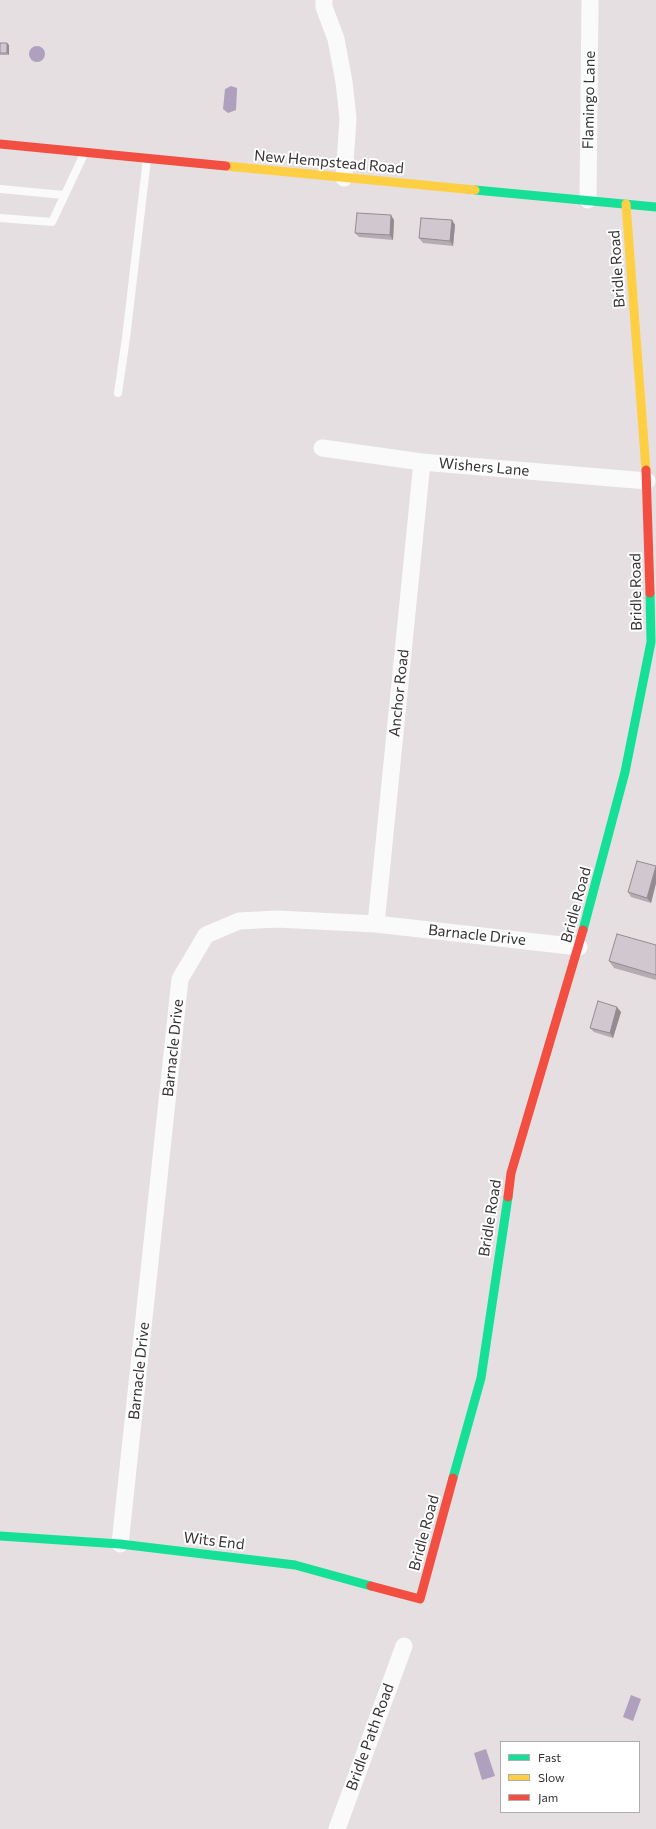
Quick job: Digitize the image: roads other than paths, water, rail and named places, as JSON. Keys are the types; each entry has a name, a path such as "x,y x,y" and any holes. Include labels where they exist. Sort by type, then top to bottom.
{"street":[{"path":"324,0 324,7 336,39 344,82 348,118 344,178"},
{"name":"Flamingo Lane","path":"588,200 590,0"},
{"name":"New Hempstead Road","path":"0,144 656,207"},
{"name":"Bridle Road","path":"420,1599 480,1378 511,1173 579,947 625,772 651,642 647,481 626,204"},
{"name":"Wishers Lane","path":"322,448 422,462 647,481"},
{"name":"Anchor Road","path":"376,924 422,462"},
{"name":"Barnacle Drive","path":"120,1544 180,979 206,935 239,921 277,919 376,924 579,947"},
{"name":"Wits End","path":"0,1536 120,1544 295,1565 420,1599"},
{"name":"Bridle Path Road","path":"337,1829 404,1646"}],"lane":[{"path":"0,218 52,222 84,152"},
{"path":"118,392 126,338 147,158"},
{"path":"0,189 64,195"}]}
